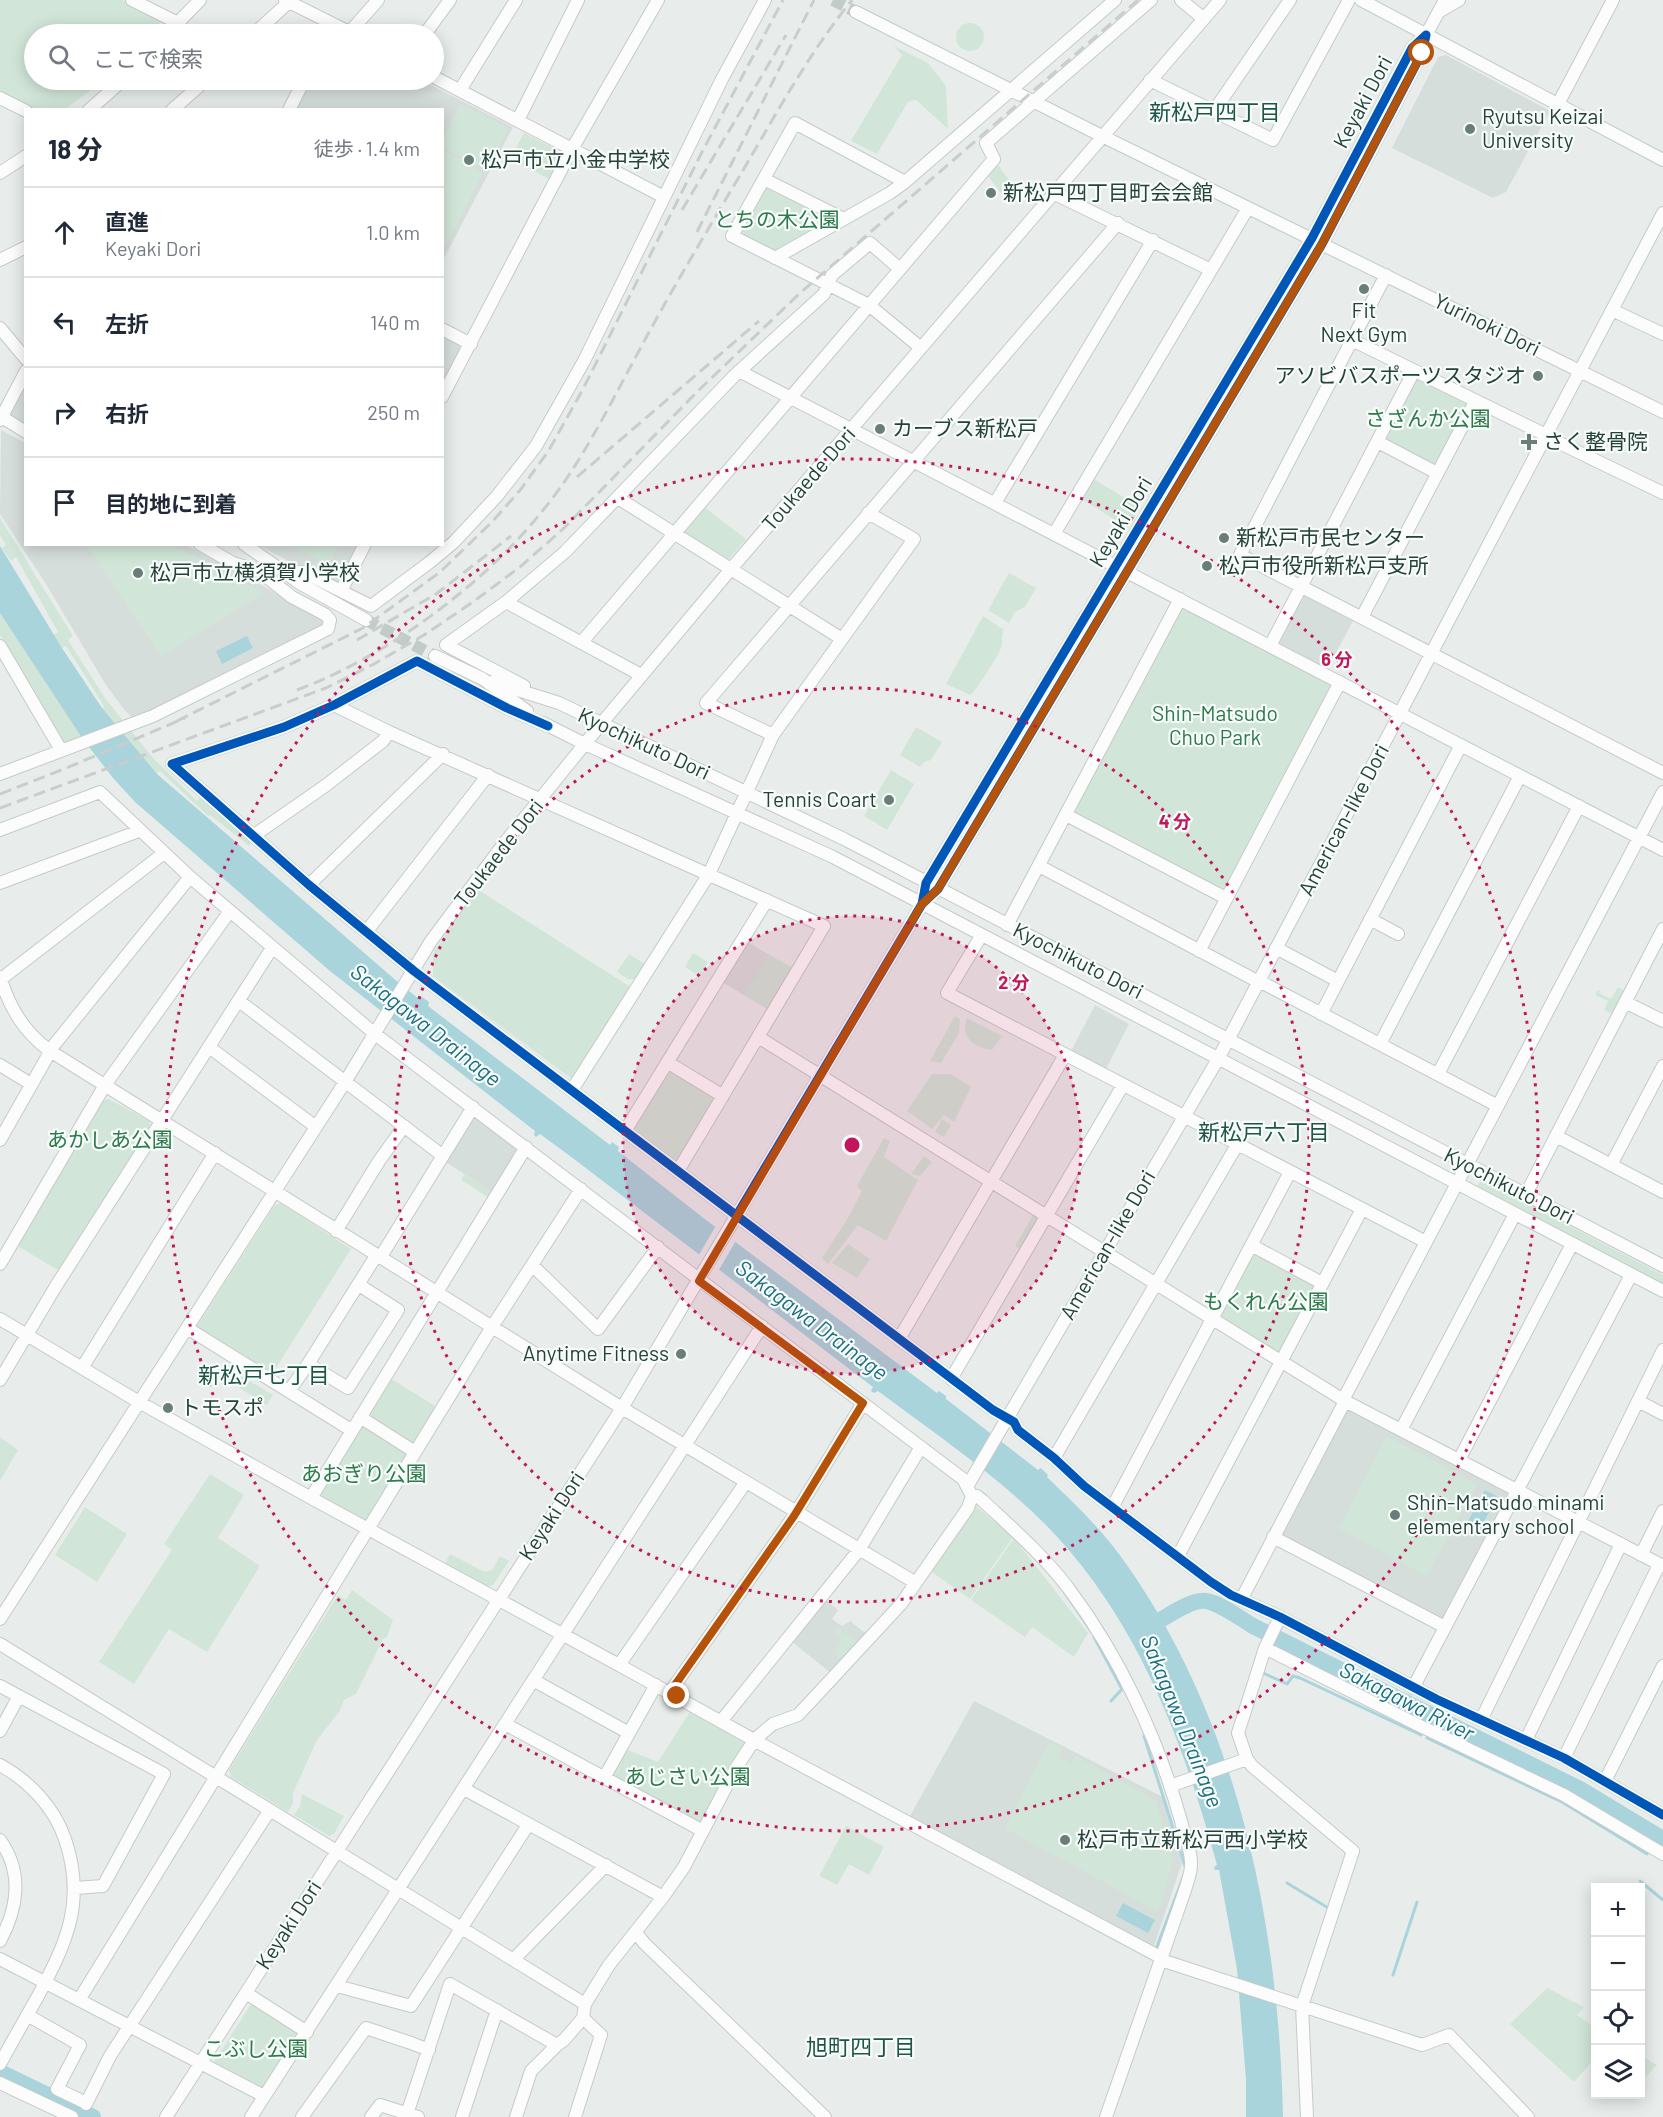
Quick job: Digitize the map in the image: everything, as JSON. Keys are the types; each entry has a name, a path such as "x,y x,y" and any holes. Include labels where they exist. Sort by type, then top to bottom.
{"street":[{"path":"132,0 178,23 200,0"},
{"path":"359,24 378,0"},
{"path":"432,24 450,0"},
{"path":"460,90 516,0"},
{"path":"518,120 578,0"},
{"path":"444,393 572,150 658,0"},
{"path":"288,573 303,572 370,606 454,542 497,496 536,446 568,390 722,79 765,0"},
{"path":"775,258 890,194 1115,0"},
{"path":"581,643 994,159 986,143 1150,0"},
{"path":"1181,0 1204,18"},
{"name":"Toukaede Dori","path":"0,1619 375,1035 431,941 502,846 641,675 1220,0"},
{"path":"1214,111 1290,0"},
{"path":"1150,80 1273,140 1349,0"},
{"path":"1362,0 1663,160"},
{"path":"1442,4 1459,0"},
{"path":"1558,104 1612,0"},
{"path":"264,24 288,1 323,24"},
{"name":"Keyaki Dori","path":"922,904 926,883 1121,569 1317,242 1422,53 1426,35 1442,4"},
{"name":"Yurinoki Dori","path":"856,12 1102,136 1663,412"},
{"path":"444,82 664,197"},
{"path":"91,108 112,90"},
{"path":"174,108 195,90"},
{"path":"290,108 299,90"},
{"path":"0,98 24,110"},
{"path":"905,182 795,123 732,236 869,305 921,348"},
{"path":"0,173 24,157"},
{"path":"764,178 844,219"},
{"path":"1053,193 1211,270"},
{"path":"1054,534 1248,208"},
{"name":"American-like Dori","path":"755,1739 773,1724 798,1715 901,1604 968,1508 970,1487 1005,1421 1218,1059 1663,213"},
{"path":"773,735 706,703 1118,223"},
{"path":"995,503 1153,240"},
{"path":"540,697 446,645 506,602 565,552 739,371 824,294 832,275 870,243 900,269"},
{"path":"0,260 24,248"},
{"path":"1386,275 1240,555 1663,773"},
{"path":"1612,310 1663,334"},
{"path":"0,328 24,357"},
{"path":"444,330 471,344"},
{"path":"1352,340 1663,493"},
{"path":"739,371 1663,850"},
{"path":"1270,646 1414,371"},
{"path":"24,375 0,418 24,431"},
{"path":"1362,617 1475,402"},
{"path":"1378,442 1437,473"},
{"path":"618,498 842,639"},
{"path":"572,1090 709,874 773,735 914,539 868,513"},
{"path":"204,546 233,562 302,584"},
{"path":"247,546 302,584 366,620"},
{"path":"341,591 364,546"},
{"name":"Keyaki Dori","path":"166,2117 622,1408 922,904 938,889 1121,569"},
{"path":"0,773 130,725 183,702 327,629 330,620 326,615 292,597 259,571"},
{"path":"1007,925 1180,599"},
{"path":"506,602 641,675"},
{"path":"0,646 63,749"},
{"path":"435,656 483,679 548,726"},
{"path":"548,726 515,712 417,661 334,705 284,727 172,764 309,885 414,971 1005,1421 1014,1422 1018,1430 1054,1458 1084,1486 1211,1582 1279,1620 1413,1688 1564,1758 1663,1815"},
{"name":"Kyochikuto Dori","path":"483,679 559,703 844,839 1663,1266"},
{"path":"1199,951 1340,682"},
{"path":"334,705 389,732 443,754 824,926 678,1171"},
{"name":"Kyochikuto Dori","path":"548,726 833,857 1663,1291"},
{"path":"254,836 383,741 389,732"},
{"path":"1321,1014 1461,745"},
{"path":"309,885 443,754"},
{"path":"366,932 488,775"},
{"path":"1380,1044 1520,776"},
{"path":"0,830 100,792 190,877 375,1035 582,1189 699,1281 762,1326 963,1479 977,1496 1041,1556 1068,1588 1101,1634 1145,1722 1172,1785 1191,1863 1183,1896 1162,1959 1106,2117"},
{"path":"1241,1600 1663,792"},
{"path":"1438,1074 1579,806"},
{"path":"1066,815 1226,898"},
{"path":"0,884 139,831"},
{"path":"164,853 1,978 9,1004 30,1035 50,1051 622,1408 916,1583"},
{"path":"1039,866 1498,1106"},
{"path":"0,1140 50,1051 190,877"},
{"path":"625,1131 767,900"},
{"path":"0,1264 105,1085 230,911"},
{"path":"1370,919 1398,934"},
{"path":"1526,1194 1663,929"},
{"path":"981,936 947,993 1426,1242"},
{"path":"0,1380 26,1334 272,948"},
{"path":"1276,948 1338,981"},
{"path":"239,1001 443,1156"},
{"path":"1625,1002 1663,1022"},
{"path":"758,1036 1344,1400 1661,1565 1564,1758"},
{"path":"209,1047 316,1127"},
{"path":"899,1339 1065,1054"},
{"path":"668,1062 723,1096"},
{"path":"0,1065 31,1084"},
{"path":"1611,1165 1663,1066"},
{"path":"951,1378 1123,1085"},
{"path":"289,1391 378,1257 473,1107"},
{"path":"336,1231 379,1161 404,1126"},
{"path":"1556,1136 1663,1192"},
{"path":"1054,1458 1237,1145"},
{"path":"311,1498 526,1147"},
{"path":"82,1368 215,1153"},
{"path":"1113,1506 1290,1172"},
{"path":"79,2000 492,1327 582,1189"},
{"path":"1178,1556 1362,1209"},
{"path":"1401,1430 1515,1214"},
{"path":"1459,1460 1572,1244"},
{"path":"1251,1245 1322,1283"},
{"path":"532,1265 598,1329 658,1247"},
{"path":"1413,1688 1631,1275"},
{"path":"308,1364 348,1388 398,1310 359,1285"},
{"path":"0,1318 139,1402 368,1530 1162,1959 1422,2045 1449,2035 1528,2117"},
{"path":"251,2117 762,1326"},
{"path":"187,1328 351,1430"},
{"path":"1481,1720 1638,1401 1659,1367 1663,1350"},
{"path":"1638,1401 1663,1414"},
{"path":"670,1692 796,1512 863,1403"},
{"path":"360,1417 415,1452"},
{"path":"722,1720 859,1550 921,1447"},
{"path":"619,1665 746,1482"},
{"path":"1641,1555 1663,1511"},
{"path":"1273,1537 1445,1627"},
{"path":"1526,1740 1621,1544"},
{"path":"1279,1620 1266,1647 1238,1733 1245,1760 1353,1851 1301,2006 1307,2117"},
{"path":"0,1644 585,2004"},
{"path":"1266,1647 1416,1725 1564,1795 1663,1854"},
{"path":"1605,1781 1663,1666"},
{"path":"533,1680 629,1733"},
{"path":"604,1778 656,1685"},
{"path":"0,1686 164,1774 104,1887 75,1887"},
{"path":"0,1731 19,1696"},
{"path":"505,1724 703,1831"},
{"path":"516,2117 531,2071 556,2045 564,2040 583,2018 585,2004 609,1965 636,1933 684,1867 736,1768 755,1739"},
{"path":"1172,1785 1245,1760"},
{"path":"0,1765 32,1789 47,1806 60,1827 69,1853 75,1887 73,1917 68,1932 45,1983 0,2064"},
{"path":"464,1790 663,1897"},
{"path":"27,2015 80,2045 57,2089 84,2102 110,2056 270,1810"},
{"path":"337,1986 411,2006 528,1825"},
{"path":"0,1840 14,1868 17,1890 12,1916 0,1941"},
{"path":"513,1960 606,1865"},
{"path":"636,1933 825,2117"},
{"path":"0,1959 264,2096"},
{"path":"371,2117 380,2105 410,2116 450,1984 556,2045"},
{"path":"246,1992 307,2032"},
{"path":"462,2117 497,2010"},
{"path":"575,2117 601,2035 583,2018"},
{"path":"302,2117 366,2028 429,2050"},
{"path":"0,2083 67,2116"}],"shaded area":[{"name":"Ryutsu Keizai University","path":"1446,55 1550,111 1506,192 1493,198 1392,148 1438,57"},
{"name":"松戸市立小金中学校","path":"303,90 441,90 513,127 444,258 444,108 293,108"},
{"path":"444,336 459,344 460,350 444,382"},
{"path":"24,383 24,422 8,414"},
{"name":"松戸市立横須賀小学校","path":"1,430 24,442 24,546 188,546 323,618 322,628 142,717 133,719 106,685 46,584 0,514"},
{"path":"260,546 358,546 339,582 333,584"},
{"path":"1306,594 1354,619 1327,670 1276,643 1301,596"},
{"path":"746,941 793,969 769,1010 722,982"},
{"path":"1095,1005 1129,1024 1105,1071 1070,1053"},
{"path":"474,1117 516,1146 517,1150 492,1192 444,1161 470,1119"},
{"name":"Shin-Matsudo minami elementary school","path":"1348,1409 1508,1491 1509,1496 1442,1621 1281,1537 1280,1533 1345,1410"},
{"path":"825,1599 838,1610 832,1619 842,1626 850,1621 868,1635 832,1674 791,1641"},
{"name":"松戸市立新松戸西小学校","path":"974,1701 1163,1797 1182,1863 1154,1946 910,1816"}],"green space":[{"path":"0,0 122,0 162,21 159,24 24,24 24,90 91,90 66,108 32,108 0,93"},
{"path":"970,23 980,27 984,37 980,47 970,51 960,47 956,37 960,27"},
{"path":"894,46 928,63 946,86 948,129 916,100 908,102 877,154 851,141 902,55"},
{"path":"461,104 508,128 487,170 444,148 444,137"},
{"path":"524,133 559,151 560,158 549,179 510,159"},
{"path":"444,151 483,173 444,249"},
{"path":"995,161 1018,192 1007,201 985,172"},
{"name":"とちの木公園","path":"766,185 828,218 828,223 776,252 743,238 740,233"},
{"name":"さざんか公園","path":"1418,378 1467,403 1468,406 1436,466 1385,443 1385,437 1414,380"},
{"path":"1092,478 1140,507 1128,528 1080,498"},
{"path":"703,506 746,539 727,561 685,535 685,528"},
{"path":"0,518 73,636 68,640 105,698 153,758 197,801 201,797 252,842 249,846 210,815 208,816 160,771 156,774 102,708 104,706 66,646 62,648 54,635 58,632 16,557 11,561 2,548 6,545 0,535"},
{"path":"87,546 176,546 264,593 161,656"},
{"path":"292,546 338,546 329,564"},
{"path":"1009,573 1036,588 1025,607 1015,612 1009,623 988,610"},
{"name":"Shin-Matsudo Chuo Park","path":"1180,607 1333,687 1227,888 1222,890 1075,814 1074,811"},
{"path":"0,613 82,738 63,745 0,635"},
{"path":"983,616 1004,630 1002,646 977,688 970,695 946,684"},
{"path":"916,727 942,742 931,760 924,762 920,767 900,755"},
{"name":"Tennis Coart","path":"891,770 914,784 887,830 864,816"},
{"path":"477,889 632,988 572,1079 433,976 433,953"},
{"path":"693,953 708,962 699,976 685,967"},
{"path":"629,954 646,965 636,979 628,979 617,972"},
{"path":"769,955 793,968 768,1009 745,995"},
{"path":"1618,987 1626,991 1614,1015 1604,1010 1608,1001 1595,995 1598,990 1599,993 1611,999"},
{"path":"955,1016 960,1019 959,1033 941,1063 930,1061"},
{"path":"967,1018 1002,1036 992,1050 980,1047 970,1040 965,1031"},
{"path":"667,1065 718,1096 677,1164 630,1128"},
{"path":"932,1074 951,1074 971,1087 954,1122 944,1115 932,1129 907,1111"},
{"name":"あかしあ公園","path":"109,1099 149,1121 151,1129 60,1269 56,1269 19,1247 17,1243 100,1101"},
{"path":"942,1119 951,1125 944,1137 935,1132"},
{"path":"884,1138 890,1141 884,1157 918,1180 886,1241 858,1225 828,1264 822,1258 848,1218 862,1191 857,1186"},
{"path":"924,1156 932,1162 920,1176 911,1174"},
{"path":"464,1174 492,1192 489,1198 461,1180"},
{"path":"1481,1180 1663,1275 1663,1287 1475,1189"},
{"path":"281,1203 351,1249 271,1376 195,1329 275,1205"},
{"path":"1033,1215 1039,1219 1021,1250 1015,1246"},
{"path":"848,1244 870,1259 857,1278 832,1263"},
{"name":"もくれん公園","path":"1253,1254 1312,1283 1314,1289 1279,1353 1223,1321 1220,1316"},
{"path":"241,1376 273,1395 267,1405 236,1386"},
{"path":"388,1377 437,1407 412,1445 367,1417"},
{"name":"あおぎり公園","path":"363,1425 408,1454 367,1523 320,1499 318,1494"},
{"path":"1387,1436 1477,1484 1426,1576 1339,1528"},
{"path":"0,1437 18,1450 0,1481"},
{"path":"210,1474 244,1495 218,1538 260,1566 207,1652 169,1629 134,1684 99,1662 172,1550 164,1544"},
{"path":"976,1506 1013,1537 970,1599 932,1572"},
{"path":"85,1507 127,1534 97,1582 55,1555"},
{"path":"1014,1538 1088,1633 1074,1657 1032,1627 1025,1637 971,1600"},
{"path":"450,1554 485,1572 492,1570 500,1556 509,1561 493,1585 487,1587 444,1565"},
{"path":"352,1590 393,1620 387,1637 383,1639 356,1694 344,1700 339,1712 317,1740 293,1793 293,1803 288,1812 231,1777 229,1770 338,1595 346,1600"},
{"path":"839,1629 859,1643 842,1661 834,1654 842,1640 836,1634 836,1630"},
{"name":"あじさい公園","path":"691,1710 746,1741 728,1768 702,1826 609,1777 625,1749 658,1762"},
{"path":"1049,1742 1062,1748 1058,1757 1072,1764 1076,1756 1156,1801 1173,1860 1158,1912 1005,1828"},
{"path":"302,1794 344,1816 334,1834 329,1836 294,1815 300,1806"},
{"path":"846,1826 884,1847 869,1875 849,1864 837,1885 819,1876"},
{"path":"1547,1988 1584,2007 1577,2015 1591,2025 1591,2063 1574,2082 1510,2024"},
{"name":"こぶし公園","path":"253,2001 297,2032 298,2038 265,2087 259,2088 212,2065"},
{"path":"1645,2058 1657,2065 1645,2078"}],"water":[{"name":"Sakagawa Drainage","path":"0,546 62,648 102,708 157,774 419,999 422,997 429,1002 428,1006 610,1145 612,1142 619,1147 618,1151 706,1220 937,1393 939,1391 946,1396 946,1399 1038,1470 1041,1468 1111,1544 1160,1616 1194,1682 1222,1751 1244,1822 1260,1895 1272,1969 1280,2043 1283,2117 1246,2117 1246,2079 1237,1969 1219,1870 1215,1870 1214,1867 1217,1865 1204,1819 1189,1772 1153,1683 1106,1599 1077,1560 1045,1524 985,1471 878,1391 874,1393 871,1391 873,1387 570,1156 540,1134 536,1137 535,1131 330,971 135,802 82,738 0,613"},
{"path":"247,636 253,648 222,664 216,651"},
{"path":"1485,1490 1497,1496 1481,1528 1468,1521"},
{"path":"1123,1903 1155,1920 1148,1933 1116,1916"}],"pier":[{"path":"717,1224 737,1239 717,1273 697,1258"}],"waterway":[{"path":"1063,1590 1091,1631"},
{"name":"Sakagawa River","path":"1146,1629 1192,1603 1206,1601 1218,1605 1253,1626 1582,1790 1663,1839"},
{"path":"1094,1637 1122,1689 1111,1701"},
{"path":"1261,1672 1287,1684 1293,1676 1300,1678 1421,1735"},
{"path":"1144,1736 1185,1866"},
{"path":"1427,1738 1562,1802 1647,1854"},
{"path":"1156,1949 1184,1875"},
{"path":"1640,1881 1663,1900"},
{"path":"1287,1883 1330,1909"},
{"path":"1393,1975 1417,1902"},
{"path":"0,2072 93,2117"}],"tunnel":[{"path":"833,0 856,12"},
{"path":"366,620 435,656"}],"railway":[{"path":"177,721 363,628 439,573 493,521 521,489 549,450 583,389 702,152 783,0"},
{"path":"697,232 814,0"},
{"path":"297,690 331,676 365,658 432,615 493,564 544,509 584,452 677,282 794,84 821,41 852,0"},
{"path":"0,808 326,688 424,635 473,602 520,567 563,529 698,391 799,294 1138,0"},
{"path":"682,210 786,35"},
{"path":"577,477 759,321"},
{"path":"357,640 436,594 511,536"},
{"path":"0,794 185,718"}],"cycle path":[{"path":"922,904 938,889 1322,244 1422,53 1426,35"},
{"path":"737,1215 922,904 926,883 1312,238 1412,48 1426,35"},
{"path":"548,726 507,708 417,661 334,705 284,727 172,764 309,885 414,971 993,1410 1014,1422 1018,1430 1054,1458 1084,1486 1211,1582 1231,1595 1280,1617 1436,1699 1564,1758 1663,1815"}],"place":[{"name":"Ryutsu Keizai University","path":"1470,129"},
{"name":"松戸市立小金中学校","path":"469,160"},
{"name":"新松戸四丁目町会会館","path":"991,193"},
{"name":"Fit Next Gym","path":"1364,289"},
{"name":"アソビバスポーツスタジオ","path":"1538,376"},
{"name":"カーブス新松戸","path":"880,429"},
{"name":"さく整骨院","path":"1529,442"},
{"name":"新松戸市民センター","path":"1224,538"},
{"name":"松戸市役所新松戸支所","path":"1207,566"},
{"name":"松戸市立横須賀小学校","path":"138,573"},
{"name":"Tennis Coart","path":"889,800"},
{"name":"Anytime Fitness","path":"681,1354"},
{"name":"トモスポ","path":"168,1408"},
{"name":"Shin-Matsudo minami elementary school","path":"1395,1515"},
{"name":"松戸市立新松戸西小学校","path":"1065,1840"}],"district":[{"name":"新松戸四丁目","path":"1215,112"},
{"name":"新松戸六丁目","path":"1264,1132"},
{"name":"新松戸七丁目","path":"264,1375"},
{"name":"旭町四丁目","path":"861,2047"}],"route":[{"path":"677,1696 670,1692 794,1516 863,1403 699,1281 922,904 938,889 1322,244 1422,53"}]}
